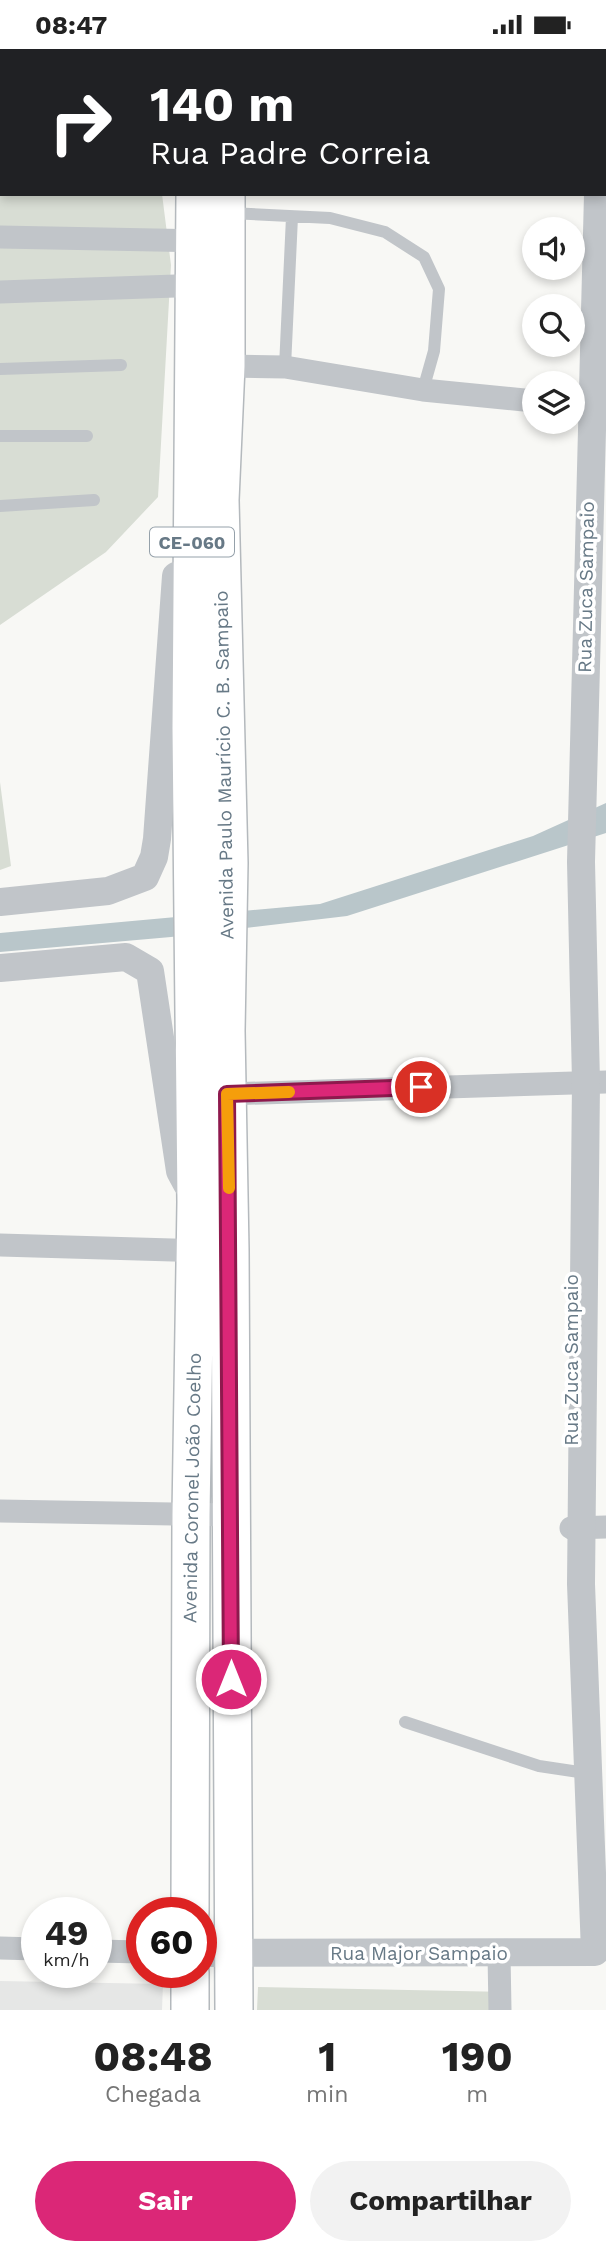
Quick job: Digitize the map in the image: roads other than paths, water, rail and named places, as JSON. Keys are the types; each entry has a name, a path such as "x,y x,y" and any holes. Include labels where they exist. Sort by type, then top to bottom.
{"main road":[{"name":"Avenida Paulo Maurício C. B. Sampaio","path":"211,863 191,728 192,533 214,217"},
{"name":"Avenida Paulo Maurício C. B. Sampaio","path":"211,285 226,366 211,863 211,1029 216,1108"},
{"name":"Avenida Coronel João Coelho","path":"216,1108 196,1202 213,1251 231,1515 217,1953 234,2010"},
{"name":"Avenida Coronel João Coelho","path":"190,1897 191,1515 213,1251 216,1108"},
{"path":"190,1988 190,2010"}],"street":[{"name":"Rua Zuca Sampaio","path":"596,1952 581,1584 587,1528 577,1183 588,1082 573,868 582,769 598,196"},
{"path":"0,237 214,217"},
{"path":"0,292 211,285"},
{"path":"226,366 285,367 423,390 522,400"},
{"path":"0,902 108,891 145,877 154,857 157,839 177,570 192,533"},
{"path":"0,968 126,957 150,971 180,1171 196,1202"},
{"path":"216,1108 588,1082"},
{"path":"0,1245 213,1251"},
{"path":"0,1511 231,1515"},
{"name":"Rua Zuca Sampaio","path":"587,1528 570,1587 579,1772 596,1952"},
{"path":"0,1948 21,1949"},
{"name":"Rua Major Sampaio","path":"217,1953 596,1952"},
{"path":"499,1954 500,2010"}],"lane":[{"path":"214,217 330,218 385,232 424,257 439,289 434,351 423,390"},
{"path":"285,367 292,217"},
{"path":"0,369 121,365"},
{"path":"0,436 87,436"},
{"path":"0,506 94,500"},
{"path":"405,1722 539,1766 579,1772"}]}
